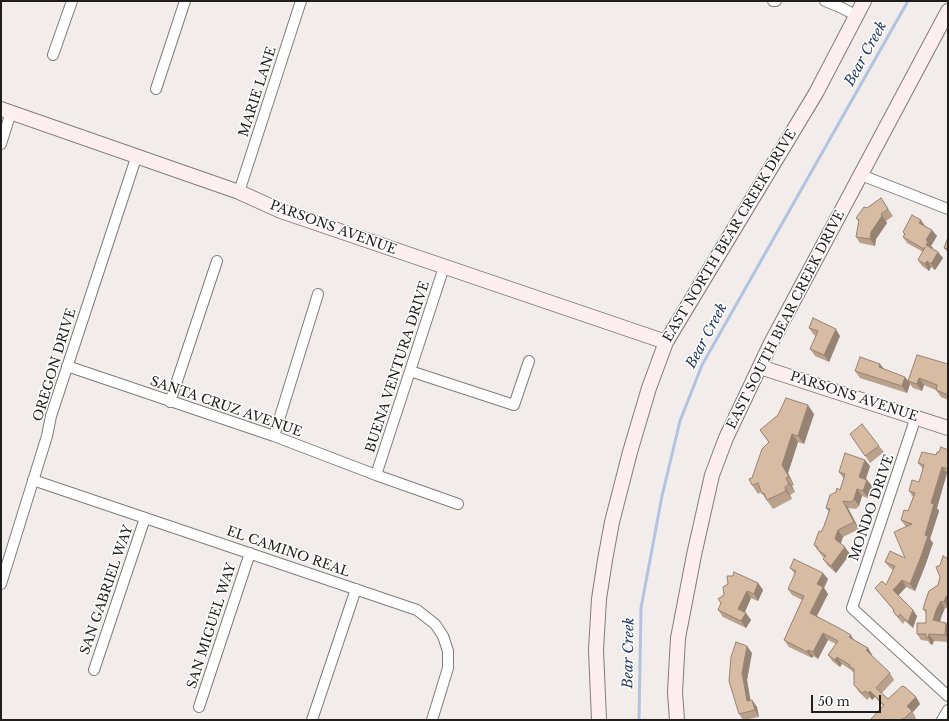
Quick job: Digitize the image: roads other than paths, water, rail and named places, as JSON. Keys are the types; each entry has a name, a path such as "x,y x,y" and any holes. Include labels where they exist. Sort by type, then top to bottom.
{"street":[{"path":"53,55 72,1"},
{"path":"156,90 184,1"},
{"name":"MARIE LANE","path":"239,192 301,1"},
{"path":"824,1 840,6 857,16"},
{"name":"EAST NORTH BEAR CREEK DRIVE","path":"599,720 596,650 599,599 612,522 630,452 649,388 666,342 816,93 864,1"},
{"name":"EAST SOUTH BEAR CREEK DRIVE","path":"677,720 675,692 678,638 694,555 712,475 726,438 760,367 948,11"},
{"path":"1,144 6,110"},
{"name":"PARSONS AVENUE","path":"6,110 239,192 281,211 666,342"},
{"name":"OREGON DRIVE","path":"1,584 67,366 137,155"},
{"path":"861,175 948,208"},
{"path":"170,402 217,262"},
{"name":"BUENA VENTURA DRIVE","path":"376,475 444,267"},
{"path":"274,436 318,294"},
{"path":"410,371 514,406 529,361"},
{"name":"SANTA CRUZ AVENUE","path":"67,366 274,436 376,475 458,504"},
{"name":"PARSONS AVENUE","path":"760,367 948,428"},
{"name":"MONDO DRIVE","path":"916,417 852,608 948,696"},
{"name":"EL CAMINO REAL","path":"33,480 417,610 435,624 443,636 448,652 448,668 432,720"},
{"name":"SAN GABRIEL WAY","path":"94,670 145,518"},
{"name":"SAN MIGUEL WAY","path":"199,707 250,553"},
{"path":"312,720 356,589"},
{"path":"942,720 948,710"}],"waterway":[{"name":"Bear Creek","path":"639,720 641,608 662,496 680,421 702,365 908,1"}]}
